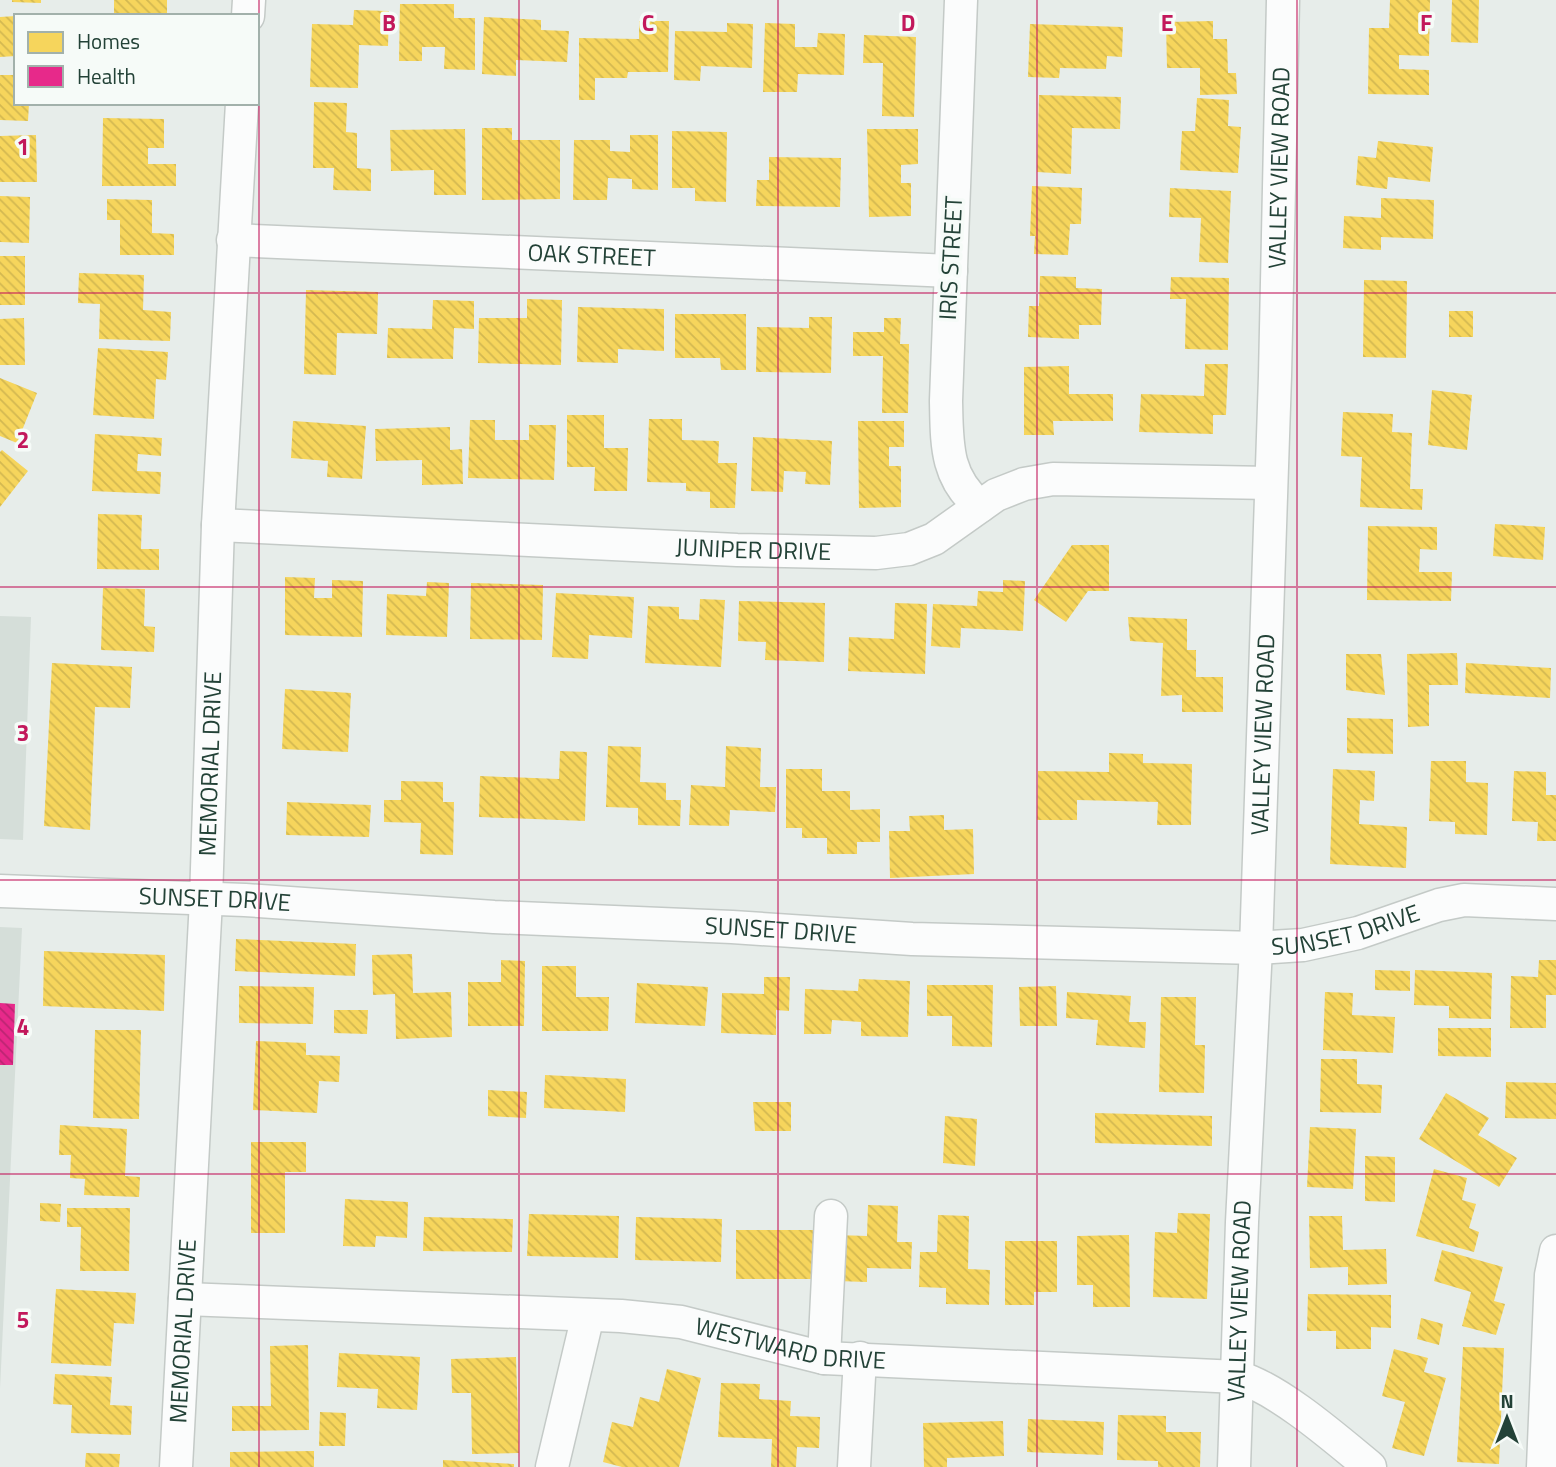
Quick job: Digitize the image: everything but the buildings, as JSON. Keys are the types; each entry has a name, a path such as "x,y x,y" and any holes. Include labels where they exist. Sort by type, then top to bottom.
{"street":[{"name":"IRIS STREET","path":"961,0 946,401 947,446 960,486 979,506"},
{"name":"VALLEY VIEW ROAD","path":"1234,1467 1242,1222 1256,948 1275,376 1283,0"},
{"name":"MEMORIAL DRIVE","path":"176,1467 206,900 218,525 242,105"},
{"name":"OAK STREET","path":"233,240 951,271"},
{"name":"JUNIPER DRIVE","path":"218,525 737,550 876,553 909,549 934,539 996,495 1024,484 1053,479 1270,483"},
{"name":"SUNSET DRIVE","path":"0,891 912,939 1256,948 1303,945 1358,933 1439,905 1464,900 1556,904"},
{"path":"824,1358 831,1216"},
{"path":"1543,1467 1551,1275 1556,1251"},
{"name":"WESTWARD DRIVE","path":"185,1299 588,1315 681,1322 824,1358 1238,1377 1265,1388 1370,1467"},
{"path":"552,1467 588,1315"},
{"path":"854,1467 860,1358"}],"shaded area":[{"path":"0,616 31,617 23,840 0,839"},
{"path":"0,927 22,928 0,1389"}]}
